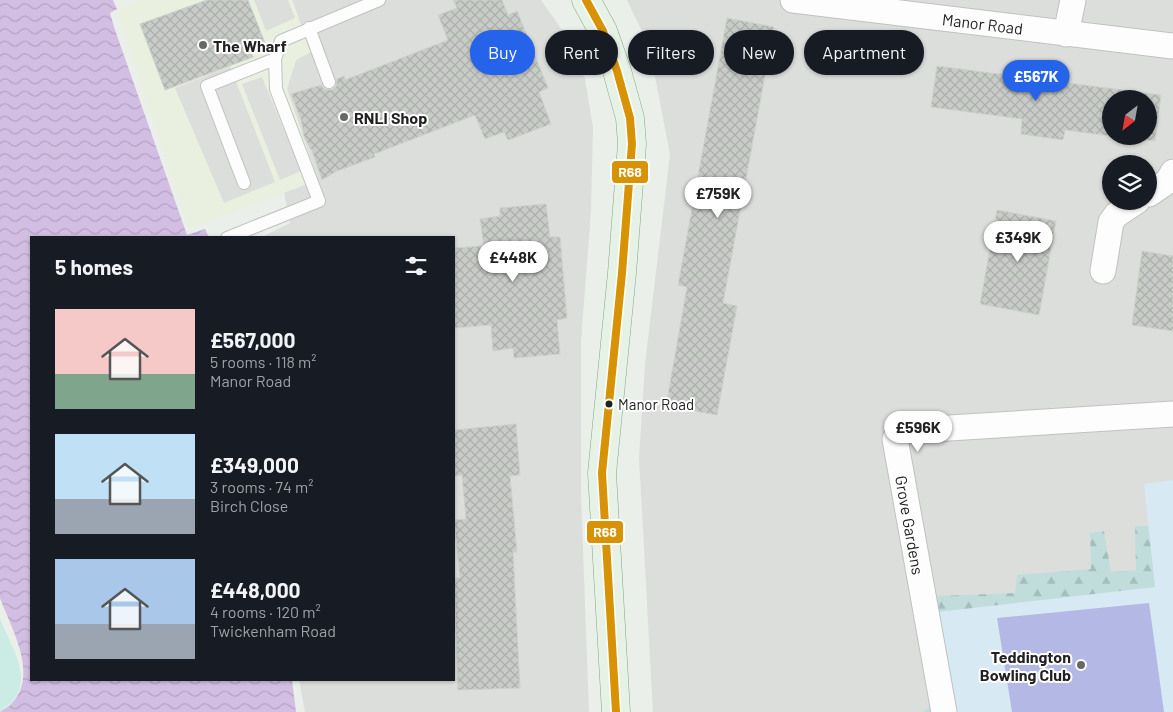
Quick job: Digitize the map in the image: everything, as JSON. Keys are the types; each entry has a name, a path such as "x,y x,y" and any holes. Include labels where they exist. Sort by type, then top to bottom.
{"main road":[{"path":"587,2 603,31 617,71 630,118 632,144 622,273 602,473 616,712"}],"street":[{"name":"Manor Road","path":"793,0 1173,46"},
{"path":"1066,34 1073,0"},
{"path":"1157,189 1168,181 1173,172"},
{"path":"1103,271 1111,222 1116,215 1124,210"},
{"name":"Grove Gardens","path":"944,712 895,438 901,431 1173,414"}],"lane":[{"path":"233,236 319,201 276,89 275,59 281,41 379,0"},
{"path":"309,28 329,82"},
{"path":"244,183 207,86 275,59"}],"shaded area":[{"path":"143,0 292,0 311,52 296,60 287,89 318,180 189,229 117,10"},
{"path":"254,0 288,0 295,18 266,31"},
{"path":"292,0 541,0 562,30 545,30 545,75 583,75 585,79 593,128 591,211 581,341 581,495 589,712 305,712 299,681 455,681 455,236 264,236 290,223 284,192 318,180 286,89 296,60 298,16"},
{"path":"627,0 1173,0 1173,712 653,712 639,458 645,364 670,154 655,75 714,75 714,30 641,30"},
{"path":"230,66 275,182 224,203 175,88"},
{"path":"262,77 301,171 280,180 242,84"},
{"path":"1173,480 1173,712 954,712 938,612 1155,587 1144,484"},
{"name":"Teddington Bowling Club","path":"1149,603 1164,712 1012,712 997,618"},
{"path":"0,619 16,656 21,680 19,691 12,702 0,711"}],"green space":[{"path":"1135,526 1153,526 1167,579 1007,712 923,712 933,703 930,616 938,596 1015,593 1017,575 1091,569 1090,533 1104,531 1111,572 1136,570"}],"water":[{"path":"0,0 113,0 117,9 110,13 114,27 187,235 205,229 208,236 30,236 30,681 292,681 296,712 0,712 12,703 20,691 23,679 23,665 16,637 0,598"}],"building":[{"name":"The Wharf","path":"207,0 248,0 265,43 250,48 253,57 165,90 140,24"},
{"path":"453,0 502,0 508,15 517,11 525,30 470,30 470,75 535,75 535,56 548,88 539,92 551,124 508,140 504,132 485,139 475,115 374,154 375,157 337,171 322,180 313,153 304,136 301,120 291,94 321,85 324,89 331,90 336,87 337,79 344,76 345,80 448,40 438,15 457,8"},
{"path":"727,18 774,27 773,30 725,30"},
{"path":"724,34 724,75 765,75 723,303 737,306 717,415 666,406 687,287 678,285"},
{"path":"937,66 1122,90 1102,90 1102,135 1065,130 1063,140 1021,134 1022,119 931,107"},
{"path":"1158,95 1161,95 1158,118"},
{"path":"546,204 550,237 560,237 567,318 557,320 560,354 514,358 513,348 493,351 491,325 455,328 455,248 484,246 480,219 500,216 500,208"},
{"path":"997,210 1056,221 1039,315 980,304"},
{"path":"1142,251 1173,256 1173,331 1132,325"},
{"path":"516,424 520,475 510,476 517,552 513,552 520,688 458,690 455,578 460,578 455,520 466,519 462,475 455,476 455,430"}],"transit line":[{"name":"R68","path":"586,0 603,31 617,71 630,118 632,144 622,273 602,473 616,712"}],"place":[{"name":"The Wharf","path":"203,45"},
{"name":"RNLI Shop","path":"344,117"},
{"name":"Manor Road","path":"609,404"},
{"name":"Teddington Bowling Club","path":"1081,665"}]}
